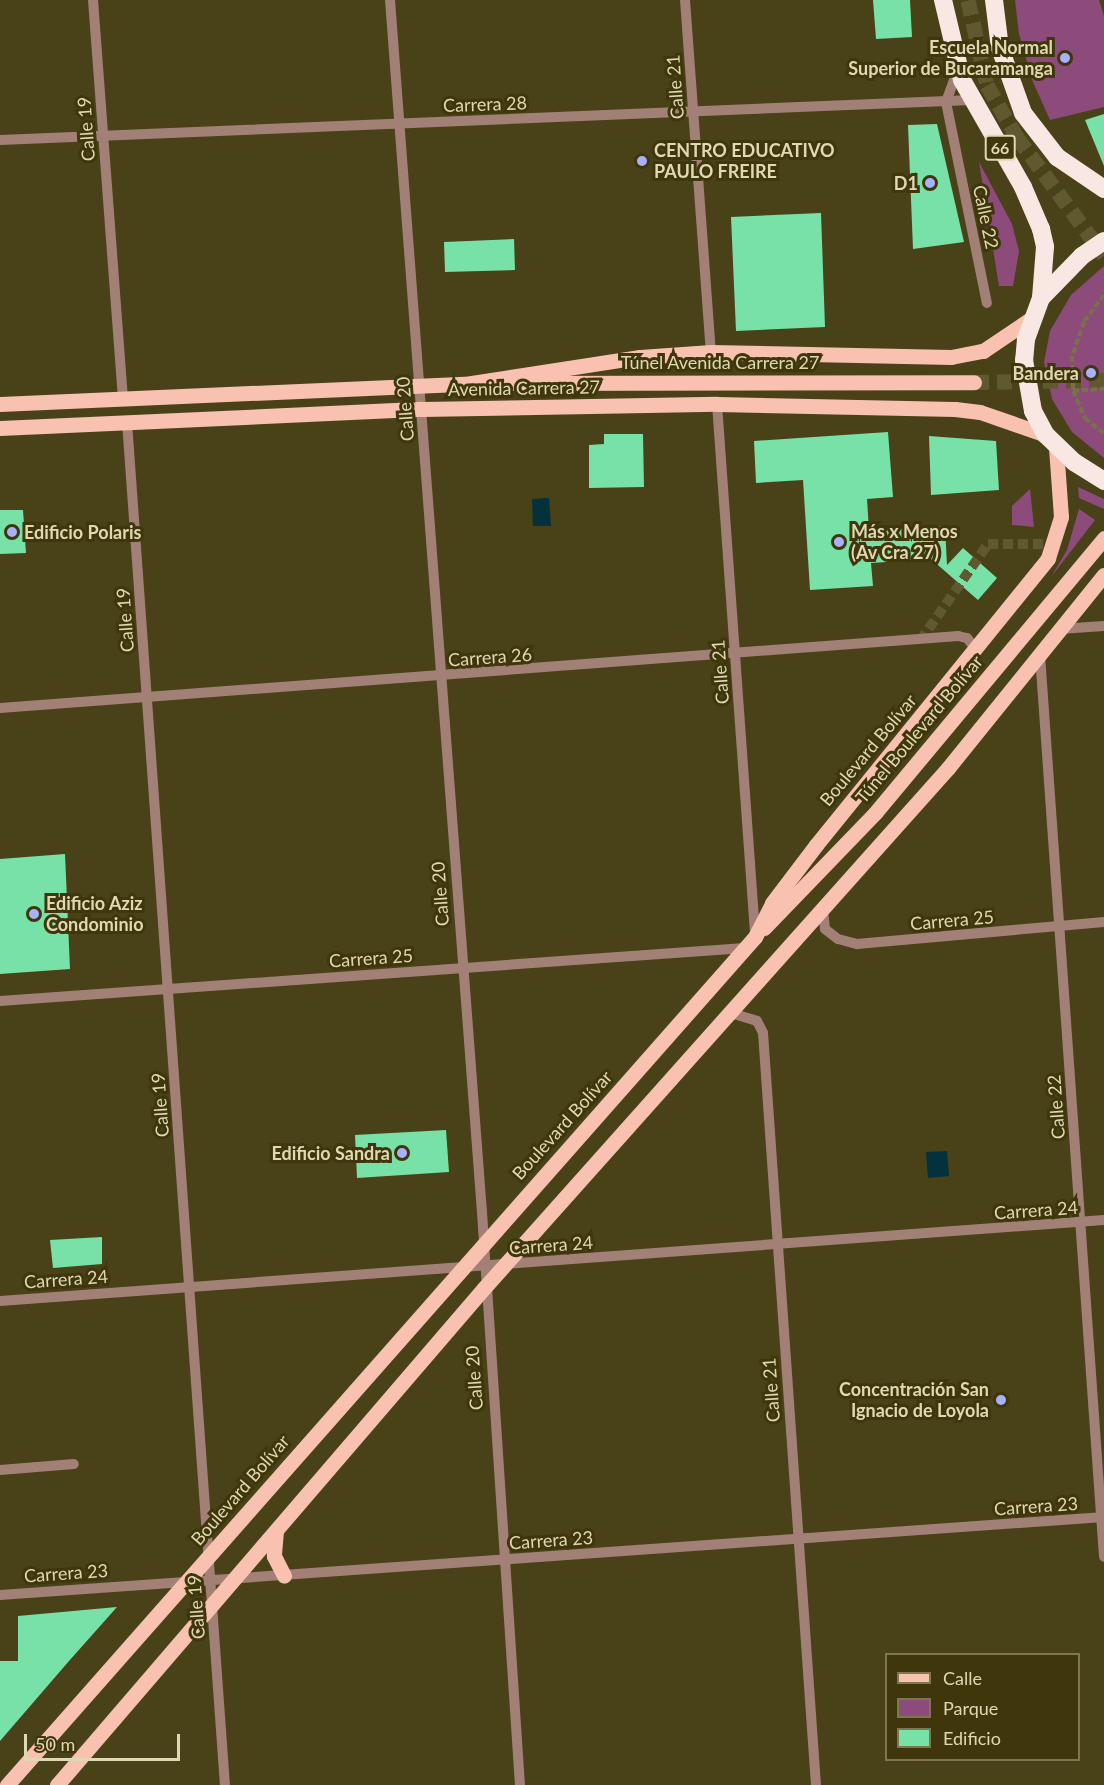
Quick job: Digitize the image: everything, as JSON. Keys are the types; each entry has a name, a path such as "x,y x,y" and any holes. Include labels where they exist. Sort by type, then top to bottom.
{"highway":[{"name":"66","path":"943,0 958,69 972,100 1034,209 1044,247 1041,298"},
{"name":"66","path":"994,0 1000,48 1023,112 1057,157 1104,189"},
{"path":"1104,241 1082,256 1041,298 1026,339 1026,383 1051,442 1104,481"}],"main road":[{"name":"Avenida Carrera 27","path":"0,404 465,384 640,357 711,352 951,357 983,351 1032,318"},
{"name":"Túnel Avenida Carrera 27","path":"465,384 974,382"},
{"name":"Avenida Carrera 27","path":"0,428 422,409 717,404 955,409 980,412 1051,442"},
{"name":"Boulevard Bolívar","path":"7,1785 750,942 772,903 816,844 1041,569 1054,544 1061,517 1051,442"},
{"name":"Túnel Boulevard Bolívar","path":"750,942 875,813 1104,538"},
{"path":"57,1785 484,1288 948,768 1104,575"},
{"path":"276,1531 274,1556 284,1576"}],"street":[{"name":"Calle 19","path":"93,0 123,399"},
{"name":"Calle 20","path":"390,0 483,1243 484,1288 520,1785"},
{"name":"Calle 21","path":"685,0 711,352"},
{"path":"946,102 958,69"},
{"name":"Carrera 28","path":"0,140 972,100"},
{"name":"Calle 22","path":"946,102 987,303"},
{"name":"Calle 21","path":"717,404 735,656 750,942"},
{"name":"Calle 19","path":"127,422 225,1785"},
{"path":"1060,629 1104,626"},
{"name":"Carrera 26","path":"0,708 735,656 958,636 967,638 976,649"},
{"name":"Calle 22","path":"1040,655 1103,1517 1104,1557"},
{"name":"Carrera 25","path":"823,910 825,929 838,939 857,944 1059,928 1104,922"},
{"name":"Carrera 25","path":"0,1001 462,968 750,942"},
{"name":"Calle 21","path":"731,1012 757,1021 763,1033 816,1785"},
{"name":"Carrera 24","path":"0,1301 1104,1220"},
{"path":"0,1470 74,1464"},
{"name":"Carrera 23","path":"0,1595 1103,1517"}],"path":[{"path":"1104,295 1084,322 1072,356 1073,391 1085,418 1104,434"},
{"path":"1073,391 1104,389"}],"green space":[{"name":"Escuela Normal Superior de Bucaramanga","path":"1015,0 1099,0 1104,16 1104,107 1050,120 1033,82 1019,34"},
{"path":"979,162 1012,224 1019,251 1013,286 999,286"},
{"path":"1104,266 1104,458 1072,432 1052,399 1044,362 1050,331 1071,295"},
{"path":"1078,487 1104,499 1104,509 1079,498"},
{"path":"1030,489 1034,527 1012,525 1012,506"},
{"path":"1079,509 1095,520 1051,577 1067,550"}],"water":[{"path":"549,498 551,526 533,526 532,499"},
{"path":"947,1151 949,1176 928,1178 926,1152"}],"building":[{"path":"873,0 910,0 912,37 876,39"},
{"path":"1104,114 1104,166 1085,120"},
{"name":"D1","path":"937,124 964,242 913,249 908,125"},
{"path":"821,213 825,327 736,331 731,217"},
{"path":"514,239 515,270 445,272 444,242"},
{"name":"Más x Menos (Av Cra 27)","path":"888,432 893,497 867,499 869,530 945,526 947,565 963,548 997,578 978,600 931,559 871,563 873,586 810,590 803,480 756,483 754,441"},
{"path":"604,434 643,434 644,487 589,488 589,445 604,444"},
{"path":"929,436 996,441 999,490 931,495"},
{"name":"Edificio Polaris","path":"0,510 23,510 26,553 0,554"},
{"name":"Edificio Aziz Condominio","path":"65,854 70,969 0,974 0,859"},
{"name":"Edificio Sandra","path":"446,1130 449,1172 357,1178 355,1135"},
{"path":"102,1237 102,1264 53,1268 50,1240"},
{"path":"117,1607 0,1741 0,1661 18,1661 18,1616"}],"tunnel":[{"path":"968,0 987,85 1017,137 1104,255"},
{"path":"974,382 1104,380"},
{"path":"920,641 988,544 1054,544"}],"place":[{"name":"Escuela Normal Superior de Bucaramanga","path":"1065,58"},
{"name":"CENTRO EDUCATIVO PAULO FREIRE","path":"642,161"},
{"name":"D1","path":"930,183"},
{"name":"Bandera","path":"1091,373"},
{"name":"Edificio Polaris","path":"12,532"},
{"name":"Más x Menos (Av Cra 27)","path":"839,542"},
{"name":"Edificio Aziz Condominio","path":"34,914"},
{"name":"Edificio Sandra","path":"402,1153"},
{"name":"Concentración San Ignacio de Loyola","path":"1001,1400"}]}
